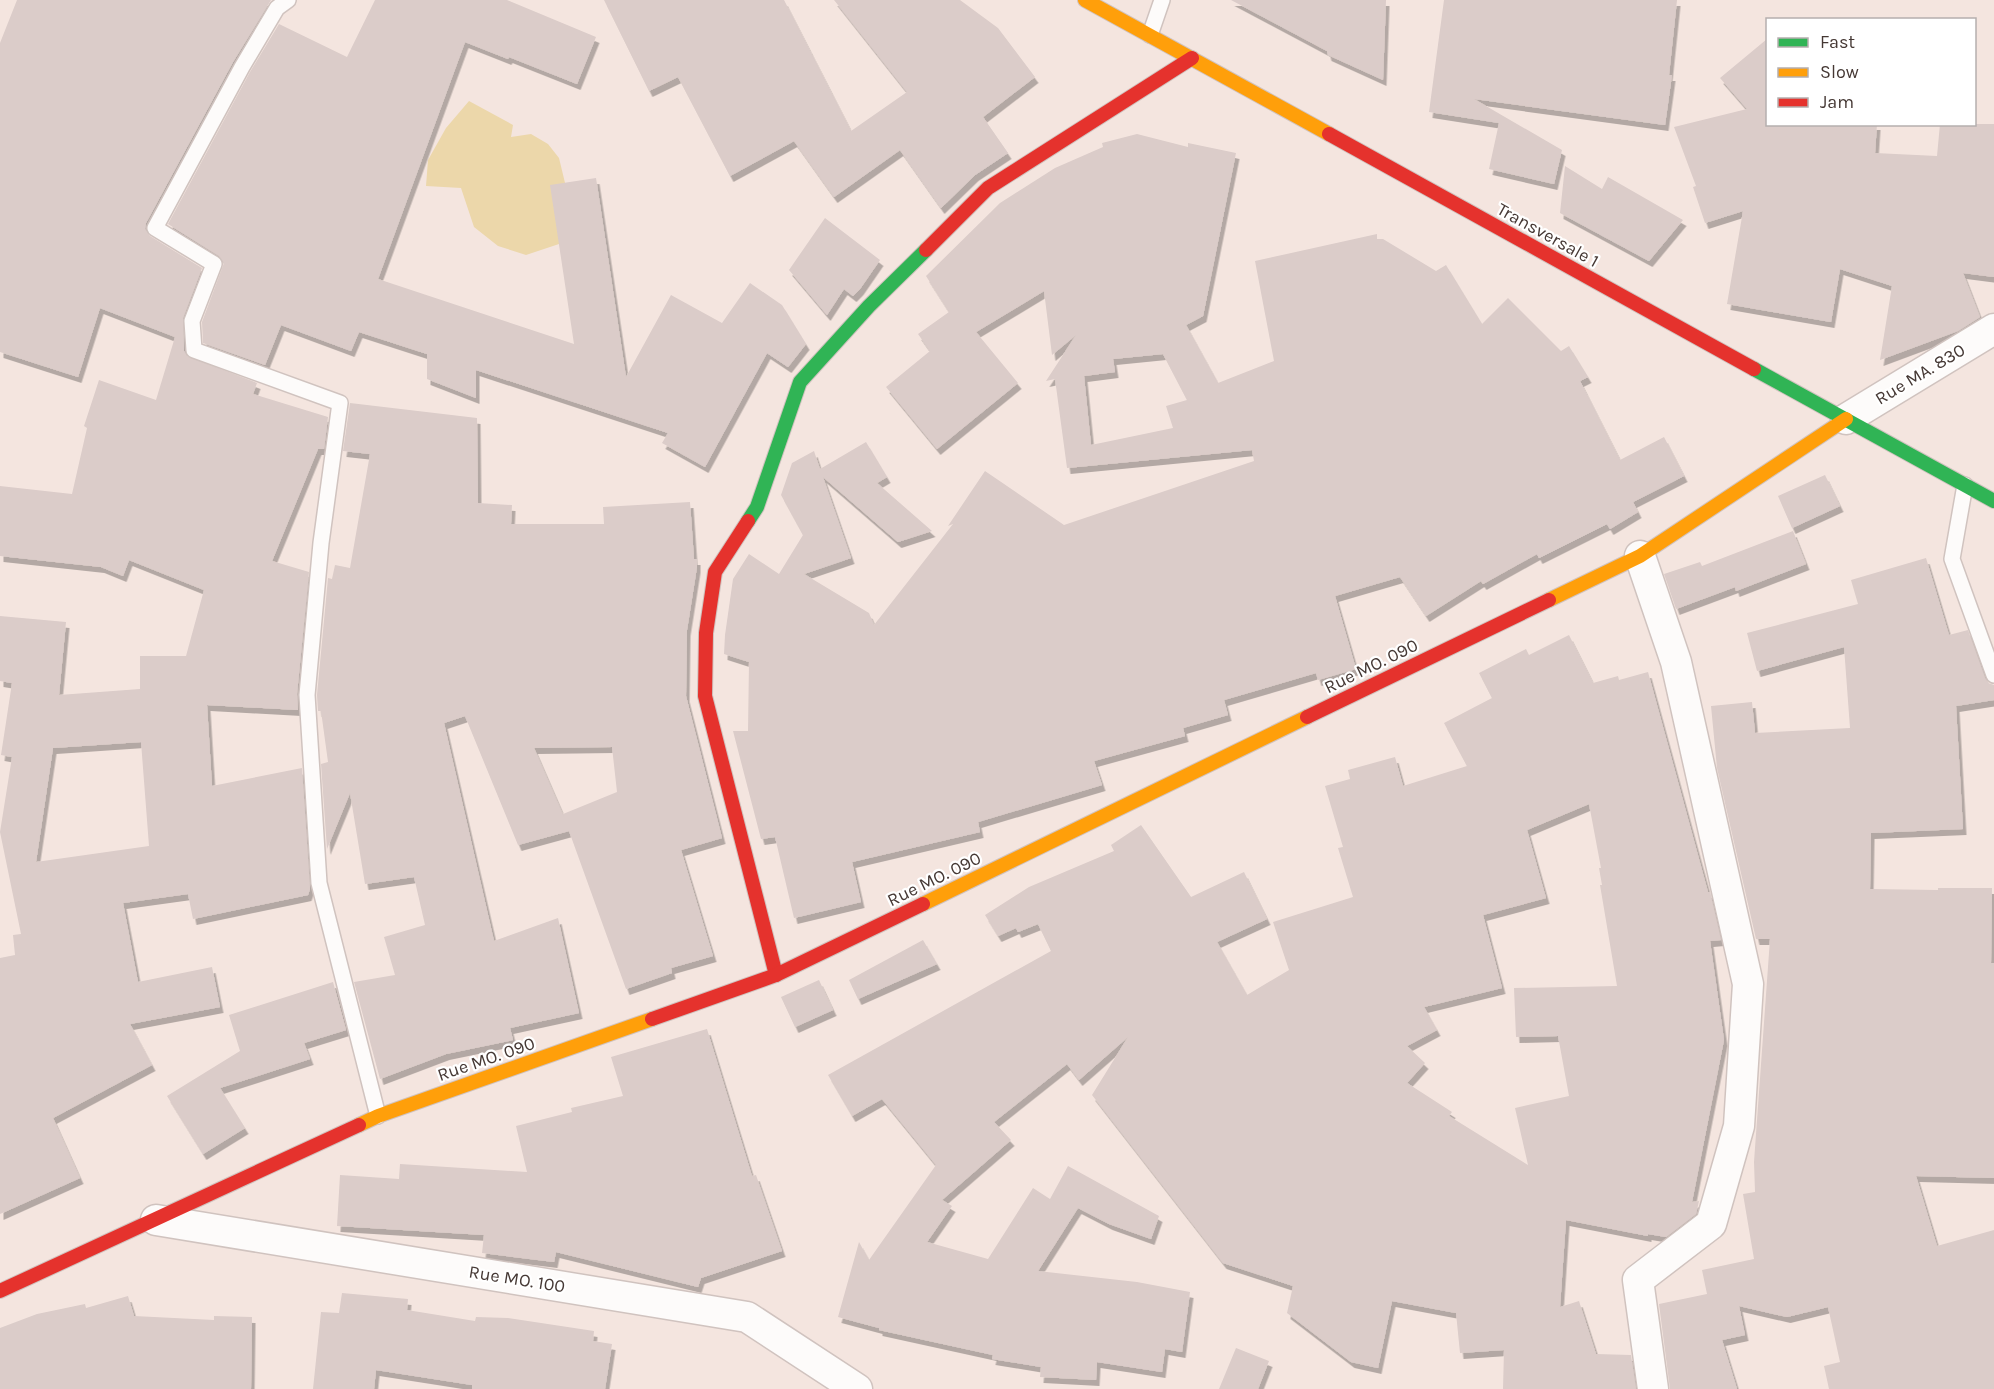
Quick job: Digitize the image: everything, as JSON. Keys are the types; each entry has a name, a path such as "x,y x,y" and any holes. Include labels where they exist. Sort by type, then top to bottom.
{"street":[{"name":"Transversale 1","path":"1085,0 1994,501"},
{"path":"776,975 705,696 706,633 715,572 757,507 800,382 868,306 988,188 1192,58"},
{"name":"Rue MA. 830","path":"1846,419 1994,328"},
{"name":"Rue MO. 090","path":"0,1291 378,1116 776,975 1640,556 1846,419"},
{"path":"1640,556 1677,662 1748,984 1739,1126 1711,1224 1638,1280 1653,1389"},
{"name":"Rue MO. 100","path":"156,1220 747,1317 857,1389"}],"lane":[{"path":"288,0 277,8 254,47 155,228 214,264 192,321 194,350 340,403 321,543 308,707 319,883 378,1116"},
{"path":"1150,35 1162,0"},
{"path":"1965,485 1952,559 1994,675"}],"shaded area":[{"path":"469,101 513,125 511,137 531,134 548,144 559,158 566,187 583,236 526,255 498,246 474,227 461,188 426,186 428,160 446,128"}],"building":[{"path":"17,0 271,0 233,62 146,223 145,229 150,236 202,268 183,318 184,351 187,356 257,383 253,394 328,417 324,449 318,449 272,561 309,572 297,694 298,710 207,705 212,786 302,768 310,889 308,895 193,919 188,894 123,903 138,982 212,967 220,1007 130,1024 152,1065 53,1118 80,1178 0,1214 0,958 15,955 13,935 21,934 0,832 12,757 1,755 12,683 0,681 0,616 66,622 59,695 140,689 140,656 186,656 204,590 129,560 123,576 101,567 0,556 0,486 72,494 87,428 84,426 99,380 156,400 175,337 100,308 78,377 0,352 0,43","holes":["141,742 149,846 36,862 53,748"]},
{"path":"375,0 507,0 596,37 577,84 465,42 378,279 574,344 550,185 596,178 626,377 671,295 722,323 750,283 782,305 806,344 788,367 767,353 705,467 662,443 668,433 476,370 476,398 427,379 427,354 359,332 351,351 281,325 265,365 203,343 202,322 224,263 219,256 168,224 250,72 279,24 347,57"},
{"path":"604,0 784,0 851,131 907,92 834,0 960,0 998,28 1035,77 983,117 1008,153 975,175 941,208 900,150 834,197 794,141 730,176 678,77 649,91"},
{"path":"1231,0 1386,0 1383,80 1328,55 1327,51"},
{"path":"1444,0 1677,0 1669,75 1672,75 1665,125 1474,99 1562,150 1554,184 1489,169 1499,123 1429,112"},
{"path":"1766,40 1766,126 1877,126 1875,153 1937,156 1940,126 1994,124 1994,277 1963,273 1980,317 1958,331 1880,360 1892,286 1840,269 1831,322 1727,304 1743,211 1705,223 1693,187 1696,186 1674,127 1747,109 1720,78"},
{"path":"1137,134 1188,147 1188,143 1236,153 1203,316 1186,325 1218,383 1274,361 1255,261 1377,234 1377,239 1383,239 1436,271 1446,265 1482,324 1508,298 1561,351 1569,346 1588,377 1580,381 1620,460 1664,437 1684,476 1633,502 1638,512 1610,529 1607,524 1539,558 1537,554 1483,584 1481,581 1426,616 1400,577 1335,596 1356,669 1318,680 1316,673 1224,700 1228,715 1183,728 1185,736 1094,761 1102,785 978,822 980,832 852,862 861,902 794,918 775,837 761,839 733,731 748,731 749,662 724,654 733,579 749,554 779,574 803,535 781,495 792,463 814,451 820,469 866,442 887,477 877,483 932,531 898,542 823,477 851,558 804,574 869,613 874,625 953,524 948,526 985,471 1064,525 1254,461 1252,450 1067,468 1055,379 1046,381 1076,335 1052,355 1044,291 976,332 1018,383 937,449 886,387 930,351 918,334 949,312 926,276 1000,203 1055,168 1103,147 1102,143","holes":["1163,354 1187,400 1166,406 1173,428 1091,445 1084,376 1115,372 1113,359"]},
{"path":"1565,166 1602,189 1608,177 1683,220 1649,261 1560,213"},
{"path":"825,218 880,260 853,296 844,289 827,315 789,270"},
{"path":"350,403 477,418 478,503 512,505 511,524 604,524 603,507 690,502 694,559 697,559 697,567 687,630 686,696 722,838 681,850 713,956 671,968 672,973 626,989 569,831 518,845 465,716 444,723 494,941 558,918 579,1013 510,1028 513,1040 446,1054 380,1079 354,982 395,975 384,937 425,925 414,877 365,884 350,793 327,849 321,764 328,762 317,695 328,578 332,579 335,565 350,568 370,454 343,451","holes":["612,747 617,792 563,814 564,817 534,748"]},
{"path":"1825,475 1840,506 1792,528 1778,496"},
{"path":"1793,531 1806,564 1736,591 1735,587 1676,609 1664,574 1700,562 1702,566"},
{"path":"1926,558 1949,635 1968,630 1985,678 1988,683 1994,685 1994,700 1956,706 1963,829 1871,833 1870,889 1992,888 1994,1178 1916,1176 1937,1246 1994,1230 1994,1389 1829,1389 1824,1366 1840,1362 1828,1307 1787,1317 1739,1306 1745,1335 1722,1340 1737,1389 1670,1389 1659,1304 1707,1294 1702,1270 1754,1259 1743,1194 1755,1192 1754,1162 1770,939 1756,939 1717,768 1711,706 1752,702 1755,733 1850,728 1844,647 1757,671 1747,633 1858,604 1851,580"},
{"path":"1569,635 1593,683 1618,676 1619,680 1648,672 1708,892 1710,892 1721,940 1710,941 1724,1040 1692,1202 1699,1201 1696,1214 1666,1237 1648,1234 1648,1236 1566,1220 1560,1307 1579,1301 1596,1354 1631,1355 1636,1389 1503,1389 1504,1350 1460,1353 1456,1313 1392,1301 1378,1368 1351,1362 1287,1313 1293,1286 1223,1263 1092,1095 1128,1037 1079,1080 1067,1064 994,1122 1011,1140 942,1200 952,1206 927,1242 988,1259 1033,1188 1050,1199 1068,1166 1159,1216 1151,1239 1109,1224 1078,1208 1038,1271 1137,1282 1190,1292 1182,1352 1165,1349 1162,1372 1097,1362 1096,1380 1040,1377 1041,1367 992,1359 993,1355 879,1330 879,1328 838,1317 859,1242 869,1260 936,1165 882,1099 852,1116 828,1075 1051,951 1038,924 1018,932 1016,928 998,936 985,915 1029,887 1114,851 1111,845 1141,825 1191,897 1244,872 1267,919 1217,942 1247,995 1289,970 1273,922 1353,897 1338,848 1343,847 1325,786 1350,779 1348,770 1395,757 1403,786 1467,766 1444,723 1492,698 1479,673 1526,649 1529,655","holes":["1589,804 1601,868 1599,868 1602,885 1600,885 1617,986 1514,988 1516,1037 1558,1036 1569,1096 1515,1108 1528,1165 1449,1116 1452,1112 1407,1083 1425,1063 1407,1046 1437,1030 1424,1007 1502,988 1483,915 1546,898 1527,830"]},
{"path":"923,940 937,964 858,999 849,980"},
{"path":"819,980 833,1010 795,1027 781,997"},
{"path":"333,982 346,1030 304,1043 310,1059 220,1088 245,1128 203,1154 167,1096 240,1051 229,1015"},
{"path":"707,1029 752,1176 756,1175 782,1251 701,1278 698,1287 556,1252 554,1262 482,1253 484,1235 337,1226 340,1175 399,1179 400,1164 527,1172 516,1126 572,1112 571,1108 623,1096 611,1057"},
{"path":"342,1293 408,1299 407,1310 475,1321 476,1317 508,1318 594,1331 593,1341 612,1344 605,1389 472,1389 472,1385 376,1370 374,1389 313,1389 321,1312 339,1313"},
{"path":"128,1296 134,1316 214,1320 214,1316 252,1317 251,1389 0,1389 0,1328 37,1314 85,1304 86,1308"},
{"path":"1236,1348 1269,1361 1258,1389 1219,1389"}],"traffic: fast":[{"path":"748,521 757,507 800,382 869,306 926,250"},
{"path":"1754,369 1994,501"}],"traffic: slow":[{"path":"1085,0 1329,134"},
{"path":"1549,600 1640,556 1846,419"},
{"path":"923,904 1307,717"},
{"path":"359,1125 378,1116 652,1019"}],"traffic: jam":[{"path":"926,250 988,188 1192,58"},
{"path":"1329,134 1754,369"},
{"path":"748,521 715,572 706,633 705,696 776,975"},
{"path":"1307,717 1549,600"},
{"path":"652,1019 776,975 923,904"},
{"path":"0,1291 359,1125"}]}
